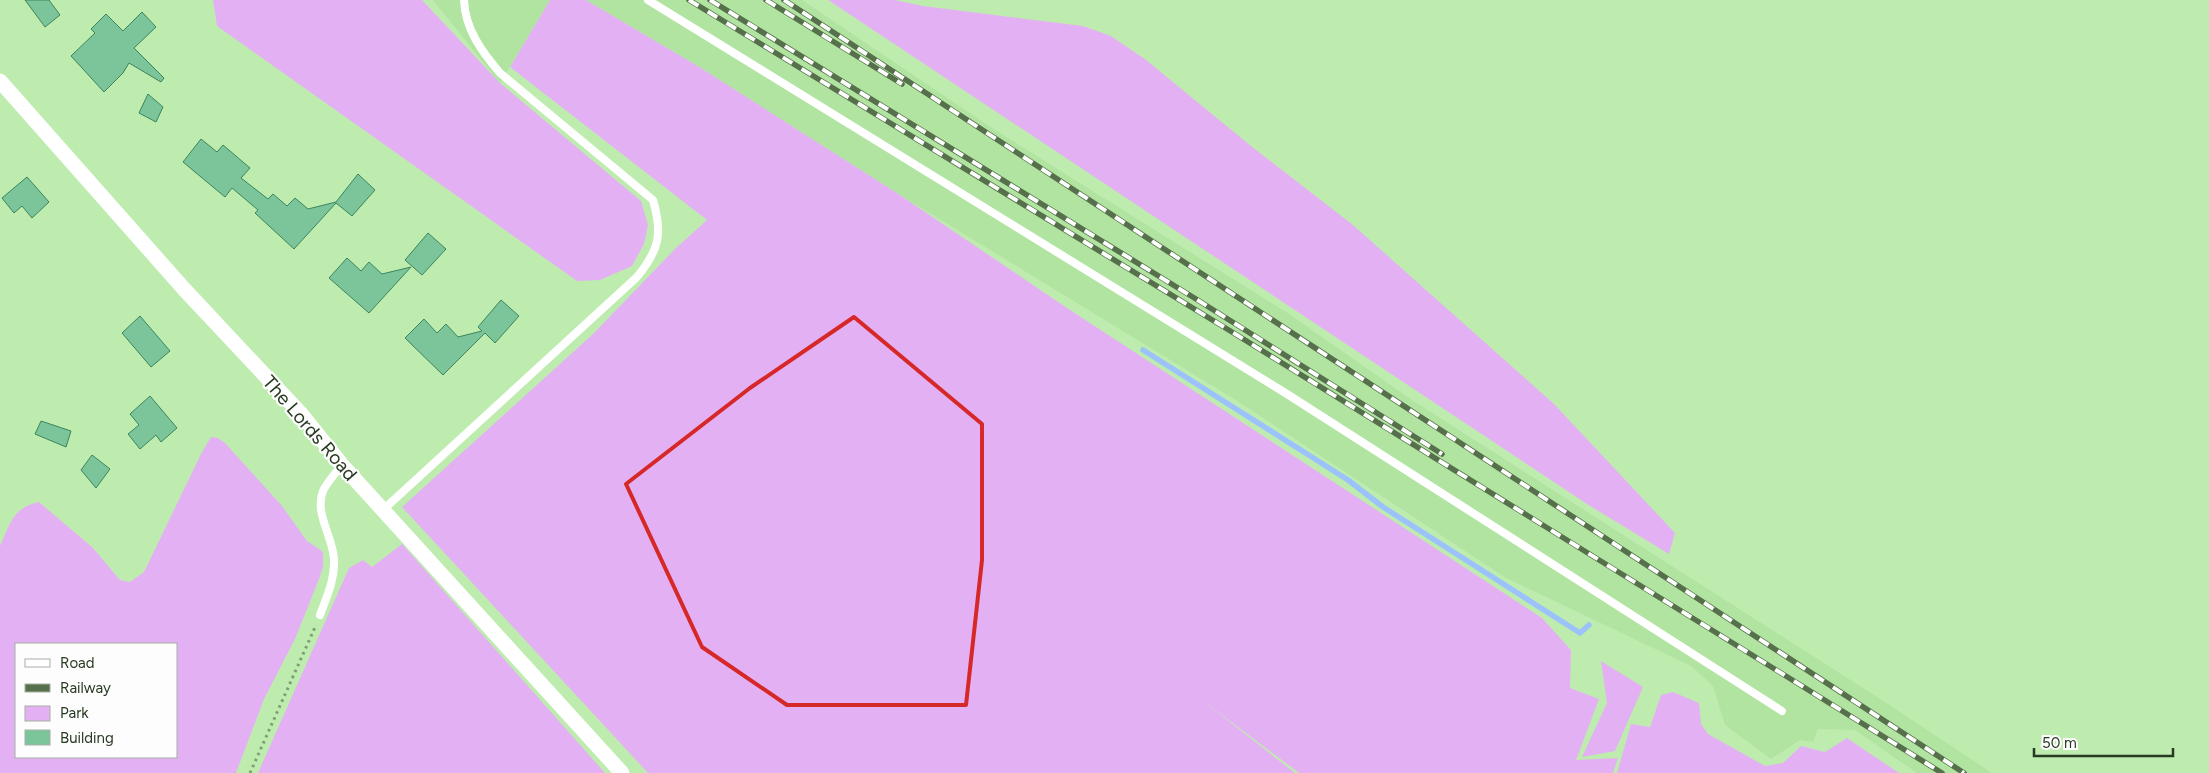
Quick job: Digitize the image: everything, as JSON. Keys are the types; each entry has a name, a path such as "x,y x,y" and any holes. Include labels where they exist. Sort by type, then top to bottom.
{"street":[{"name":"The Lords Road","path":"0,81 184,289 302,415 342,465 622,773"}],"lane":[{"path":"384,509 636,277 652,258 658,237 659,219 653,200 500,73 482,51 471,30 464,0"},
{"path":"648,0 1288,394 1782,711"},
{"path":"320,615 334,581 334,559 331,539 321,514 320,502 323,490 342,465"}],"path":[{"path":"250,773 320,615"}],"highlighted area":[{"path":"854,317 982,424 982,560 966,705 787,705 702,647 626,484 750,388"}],"shaded area":[{"path":"433,0 550,0 500,83"},
{"path":"586,0 802,0 992,128 1289,314 1415,402 1885,702 1992,773 1917,773 1855,730 1818,729 1813,742 1800,740 1771,759 1725,725 1713,686 1691,666 1506,578 1239,402 900,195 701,68"}],"green space":[{"path":"213,0 422,0 500,83 641,201 648,225 644,244 632,266 600,280 577,281 217,26"},
{"path":"550,0 586,0 701,68 900,195 1070,310 1542,618 1571,650 1570,688 1599,699 1576,760 1618,758 1613,773 1299,773 1202,700 1295,773 648,773 402,507 592,335 676,248 707,220 510,67"},
{"path":"828,0 895,0 923,6 1083,26 1111,36 1146,60 1251,146 1353,225 1554,404 1675,533 1669,554 1587,504"},
{"path":"211,437 218,438 225,443 282,506 307,541 323,552 323,567 319,579 295,639 264,699 236,773 0,773 0,546 18,512 30,504 39,502 93,548 120,580 130,582 144,572"},
{"path":"402,544 605,773 258,773 349,568 363,560 372,567"},
{"path":"1601,661 1643,687 1615,751 1582,757 1607,703"},
{"path":"1673,692 1699,703 1701,724 1708,734 1765,766 1783,763 1801,746 1825,752 1847,738 1899,773 1617,773 1631,724 1650,727 1661,695"}],"building":[{"path":"25,0 49,0 60,15 45,27"},
{"path":"142,12 156,27 134,48 164,78 161,82 129,63 123,73 104,92 71,56 95,33 91,29 106,14 123,31"},
{"path":"148,94 163,107 156,122 139,113"},
{"path":"201,139 217,152 223,145 250,168 241,178 268,199 273,194 287,206 295,198 308,209 336,202 358,174 375,190 352,216 336,203 294,249 255,213 258,210 232,188 225,197 183,162"},
{"path":"27,177 49,202 32,218 22,206 14,213 2,198"},
{"path":"428,233 446,249 422,275 405,260"},
{"path":"347,258 361,271 369,262 382,274 411,267 369,313 329,278"},
{"path":"501,300 519,316 495,343 485,333 443,375 405,338 424,319 437,333 446,324 458,337 482,331 478,327"},
{"path":"140,316 170,351 151,367 122,333"},
{"path":"150,396 177,428 161,442 156,435 140,449 128,434 139,425 130,414"},
{"path":"41,421 71,431 66,447 35,434"},
{"path":"92,455 110,469 96,488 81,470"}],"waterway":[{"path":"1143,350 1348,480 1383,507 1580,633 1589,625"}],"railway":[{"path":"689,0 1232,332 1942,773"},
{"path":"710,0 1196,299 1442,454"},
{"path":"766,0 902,84"},
{"path":"784,0 1964,773"}]}
